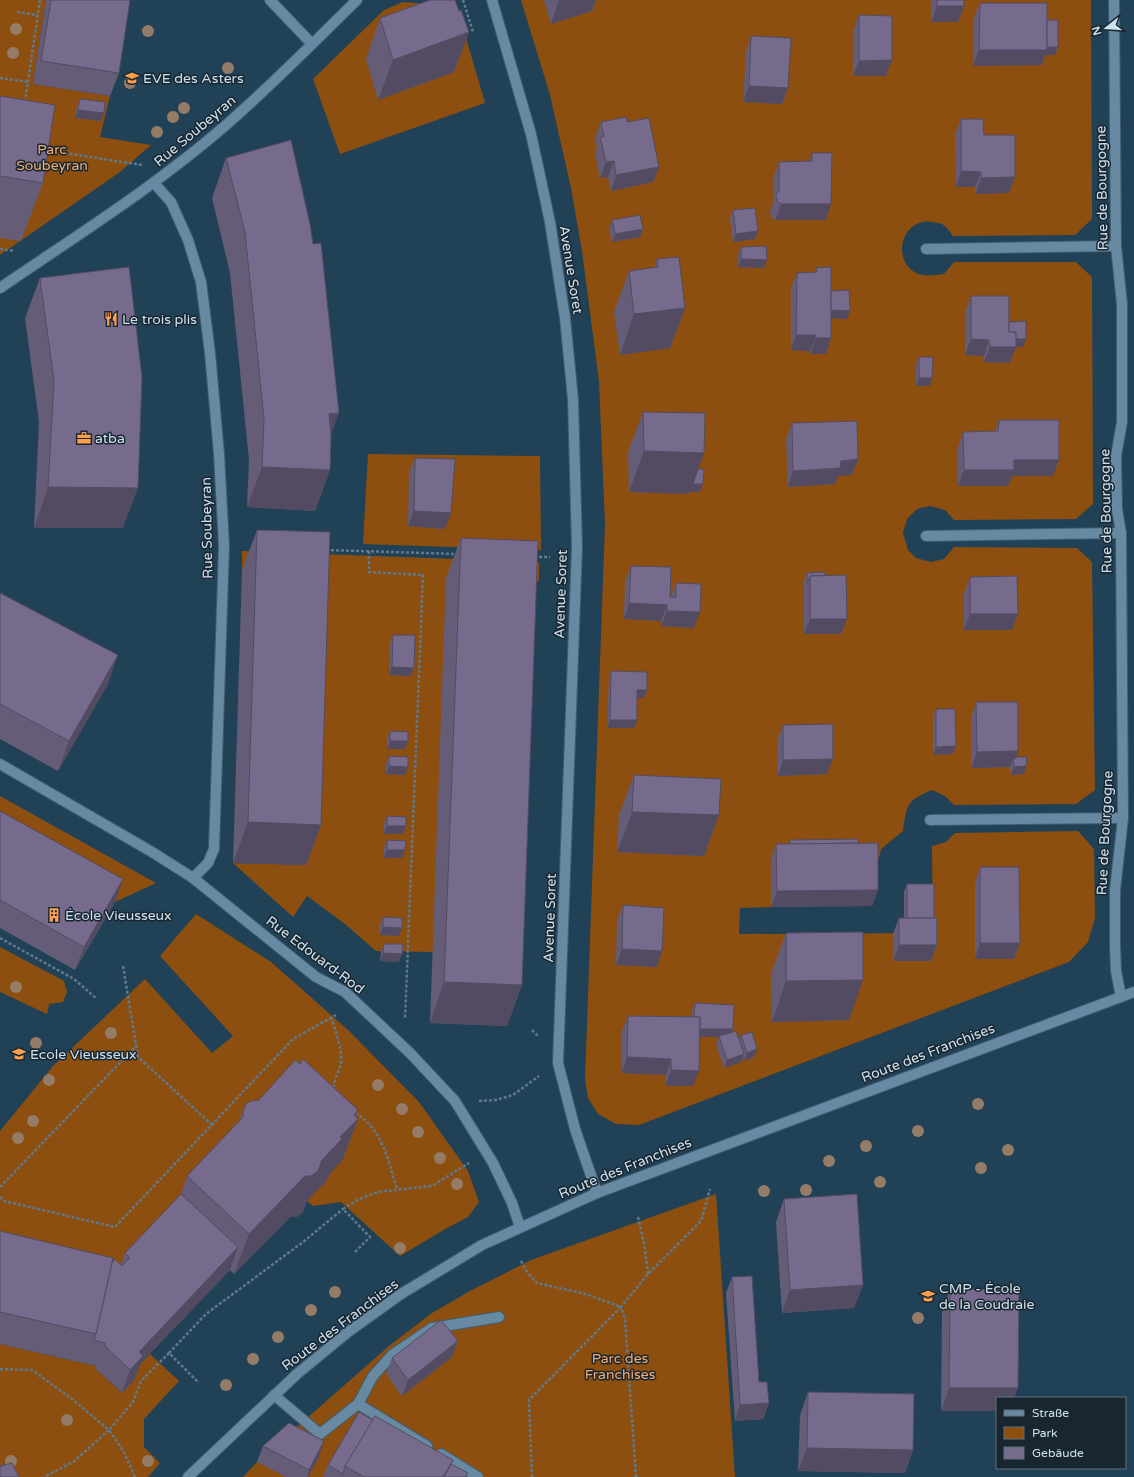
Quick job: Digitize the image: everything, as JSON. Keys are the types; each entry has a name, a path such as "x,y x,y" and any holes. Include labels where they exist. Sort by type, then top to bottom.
{"street":[{"path":"270,0 312,44"},
{"name":"Rue Soubeyran","path":"0,288 154,183 225,126 357,0"},
{"name":"Avenue Soret","path":"492,0 531,134 550,222 565,318 573,399 577,547 558,1063 575,1129 597,1193"},
{"name":"Rue de Bourgogne","path":"1114,0 1116,246 1122,304 1122,422 1116,456 1117,509 1121,533 1123,818 1115,898 1116,971 1121,997"},
{"name":"Rue Soubeyran","path":"154,183 171,202 188,240 201,282 210,353 219,454 224,546 214,849 208,863 192,878"},
{"path":"926,249 1116,246"},
{"path":"926,536 1121,533"},
{"name":"Rue Edouard-Rod","path":"0,764 145,848 192,878 316,977 345,992 410,1053 454,1101 492,1163 512,1203 520,1227"},
{"path":"930,820 1123,818"},
{"name":"Route des Franchises","path":"188,1477 297,1374 348,1332 401,1294 482,1245 597,1193 1134,992"},
{"path":"274,1395 320,1434 358,1404 373,1376 392,1355 432,1328 499,1317"},
{"path":"358,1404 478,1477"}],"path":[{"path":"24,103 40,0"},
{"path":"463,0 473,32"},
{"path":"17,12 38,15"},
{"path":"0,78 28,82"},
{"path":"41,149 171,169"},
{"path":"0,249 14,251"},
{"path":"323,550 464,554"},
{"path":"369,551 369,572 423,575 405,1022"},
{"path":"527,556 550,557"},
{"path":"0,938 74,980 97,999"},
{"path":"123,966 138,1057 212,1125"},
{"path":"0,1197 4,1201 114,1227 293,1040 336,1015"},
{"path":"331,1017 340,1048 341,1063 335,1077 333,1090 334,1095"},
{"path":"0,1187 136,1045"},
{"path":"454,1101 496,1100 514,1095 558,1063"},
{"path":"354,1112 363,1118 375,1130 383,1143 397,1189"},
{"path":"44,1477 73,1462 109,1430 134,1402 141,1381 206,1314 303,1242 343,1209 359,1199 378,1192 432,1186 469,1163"},
{"path":"532,1477 529,1400 621,1306 648,1274 701,1221 710,1189"},
{"path":"343,1209 370,1237 355,1252"},
{"path":"638,1216 644,1243 648,1274"},
{"path":"521,1261 527,1272 537,1282 586,1294 621,1306"},
{"path":"621,1306 625,1320 636,1477"},
{"path":"169,1353 199,1383"},
{"path":"0,1368 32,1370 71,1398 109,1430 124,1452 135,1477"}],"green space":[{"name":"Parc Soubeyran","path":"0,0 46,0 33,84 110,96 100,137 151,145 120,172 0,255"},
{"path":"521,0 1091,0 1092,219 1075,235 953,236 942,224 923,222 914,225 908,232 902,249 903,258 908,267 916,273 922,275 944,274 954,262 1076,262 1092,277 1093,504 1076,519 954,520 945,510 930,506 917,509 907,519 903,533 908,550 916,558 931,562 944,559 954,547 1077,548 1092,562 1095,790 1076,804 954,805 945,796 932,790 917,797 909,804 903,831 881,849 879,858 771,860 771,907 740,908 739,934 933,933 932,846 946,842 955,833 1078,831 1094,849 1095,918 1088,942 1069,962 639,1125 616,1124 598,1114 588,1098 585,1080 605,524 599,381 582,251 571,188 550,95"},
{"path":"403,2 427,4 466,38 485,103 340,154 313,79 384,10"},
{"path":"368,454 540,456 541,550 363,544"},
{"path":"242,551 539,562 539,581 523,581 433,952 376,951 345,924 307,896 293,917 233,863 306,865 315,573 242,570"},
{"path":"0,796 156,883 115,902 0,839"},
{"path":"196,914 271,962 348,1030 419,1102 468,1171 479,1202 468,1217 400,1256 341,1202 313,1206 307,1201 343,1159 117,1276 0,1263 0,1131 53,1066 145,979 212,1053 233,1036 160,956"},
{"path":"0,947 64,981 67,992 63,1002 49,1004 47,1014 0,992"},
{"name":"Parc des Franchises","path":"716,1194 735,1477 243,1477 257,1462 389,1346 432,1313 470,1291 531,1260"},
{"path":"0,1344 96,1366 96,1369 122,1393 130,1375 150,1354 179,1381 144,1419 144,1447 160,1463 148,1477 4,1477 0,1473"}],"building":[{"path":"51,0 130,0 119,73 41,61"},
{"path":"430,0 455,0 459,11 461,10 469,32 393,60 380,18"},
{"path":"937,0 964,0 964,6 937,6"},
{"path":"980,3 1047,3 1047,50 979,50"},
{"path":"859,15 892,16 892,60 859,61"},
{"path":"1047,20 1058,20 1058,47 1047,47"},
{"path":"751,36 791,38 788,88 749,86"},
{"path":"0,96 55,105 43,183 0,176"},
{"path":"80,99 105,102 104,113 78,110"},
{"path":"626,117 627,122 649,118 659,167 616,175 614,161 606,162 600,137 604,137 601,122"},
{"path":"961,119 983,119 984,135 1015,135 1015,177 981,178 981,172 961,171"},
{"path":"291,140 310,224 313,244 321,243 339,413 329,414 331,435 330,470 262,467 264,419 245,232 226,158"},
{"path":"812,153 832,153 831,204 781,204 777,201 776,195 779,191 779,162 812,161"},
{"path":"755,208 758,231 736,234 733,210"},
{"path":"640,215 643,229 615,234 612,220"},
{"path":"766,246 767,260 741,259 741,247"},
{"path":"679,257 685,308 634,314 629,271 658,267 657,259"},
{"path":"129,267 142,377 138,488 48,487 54,381 40,278"},
{"path":"831,267 831,338 816,338 816,335 796,335 797,273 817,272 816,268"},
{"path":"849,290 850,311 831,310 831,291"},
{"path":"971,296 1009,296 1009,332 1016,332 1016,347 990,347 989,340 971,339"},
{"path":"1026,321 1026,339 1016,339 1016,332 1009,332 1009,322"},
{"path":"919,357 933,357 932,378 919,378"},
{"path":"643,412 705,413 704,453 644,451"},
{"path":"999,420 1059,420 1059,460 1014,460 1014,470 964,470 963,432 998,431"},
{"path":"857,421 858,459 841,461 840,468 793,471 792,423"},
{"path":"415,458 455,459 451,513 414,511"},
{"path":"698,469 704,469 703,484 693,484"},
{"path":"257,530 330,532 321,825 248,822"},
{"path":"461,538 538,541 522,985 444,982"},
{"path":"631,566 671,567 670,597 676,597 676,583 701,584 700,612 667,611 667,605 629,603"},
{"path":"825,572 825,575 810,576 807,583 807,573"},
{"path":"846,575 847,619 810,619 810,576"},
{"path":"1017,576 1018,614 970,614 970,577"},
{"path":"0,593 118,655 69,741 0,704"},
{"path":"393,635 415,635 414,668 392,667"},
{"path":"611,671 647,672 647,690 637,690 637,720 610,720"},
{"path":"976,702 1018,702 1018,751 977,752"},
{"path":"936,709 955,709 956,746 936,747"},
{"path":"833,724 833,759 783,760 783,725"},
{"path":"390,731 408,732 408,741 390,741"},
{"path":"389,756 408,757 408,767 389,766"},
{"path":"1016,757 1027,757 1026,766 1014,767 1013,759"},
{"path":"634,775 721,779 719,815 632,812"},
{"name":"École Vieusseux","path":"0,811 123,879 84,947 0,900"},
{"path":"387,816 406,817 406,826 387,826"},
{"path":"858,839 858,843 790,844 790,840"},
{"path":"387,840 406,841 405,850 387,850"},
{"path":"878,843 878,890 777,891 776,844"},
{"path":"980,867 1019,867 1020,943 980,943"},
{"path":"907,884 934,884 934,918 907,918"},
{"path":"623,905 664,908 662,951 622,949"},
{"path":"383,917 402,918 402,928 383,927"},
{"path":"899,918 937,918 937,945 899,945"},
{"path":"863,932 863,980 786,981 786,933"},
{"path":"384,944 403,944 402,954 383,953"},
{"path":"695,1003 734,1005 733,1029 700,1029 700,1017 694,1017"},
{"path":"628,1016 700,1017 699,1071 671,1070 671,1059 627,1057"},
{"path":"736,1031 744,1054 727,1060 719,1036"},
{"path":"752,1032 757,1049 747,1053 741,1035"},
{"path":"303,1059 358,1110 354,1115 358,1119 340,1137 342,1139 322,1160 318,1171 311,1176 305,1176 249,1234 187,1176 243,1117 243,1111 246,1104 251,1101 259,1100 295,1060 300,1064"},
{"path":"181,1194 238,1247 139,1352 143,1356 130,1370 105,1346 105,1343 94,1340 112,1263 115,1259 122,1266 130,1258 125,1253"},
{"path":"857,1194 863,1285 790,1290 784,1199"},
{"path":"0,1231 113,1258 96,1334 0,1312"},
{"path":"752,1276 759,1382 767,1382 769,1403 740,1405 732,1277"},
{"path":"950,1289 1019,1290 1018,1388 949,1388"},
{"path":"441,1320 458,1341 408,1380 392,1358"},
{"path":"808,1392 914,1394 913,1450 807,1448"},
{"path":"359,1412 373,1420 345,1466 343,1474 328,1465"},
{"path":"375,1416 453,1460 443,1477 364,1477 345,1466"},
{"path":"289,1423 324,1441 309,1470 263,1446"},
{"path":"12,1463 19,1477 0,1477 0,1466"},
{"path":"451,1464 468,1473 465,1477 444,1477"}],"place":[{"name":"EVE des Asters","path":"132,78"},
{"name":"Le trois plis","path":"111,319"},
{"name":"atba","path":"84,438"},
{"name":"École Vieusseux","path":"54,915"},
{"name":"Ecole Vieusseux","path":"19,1054"},
{"name":"CMP - École de la Coudraie","path":"928,1296"}]}
